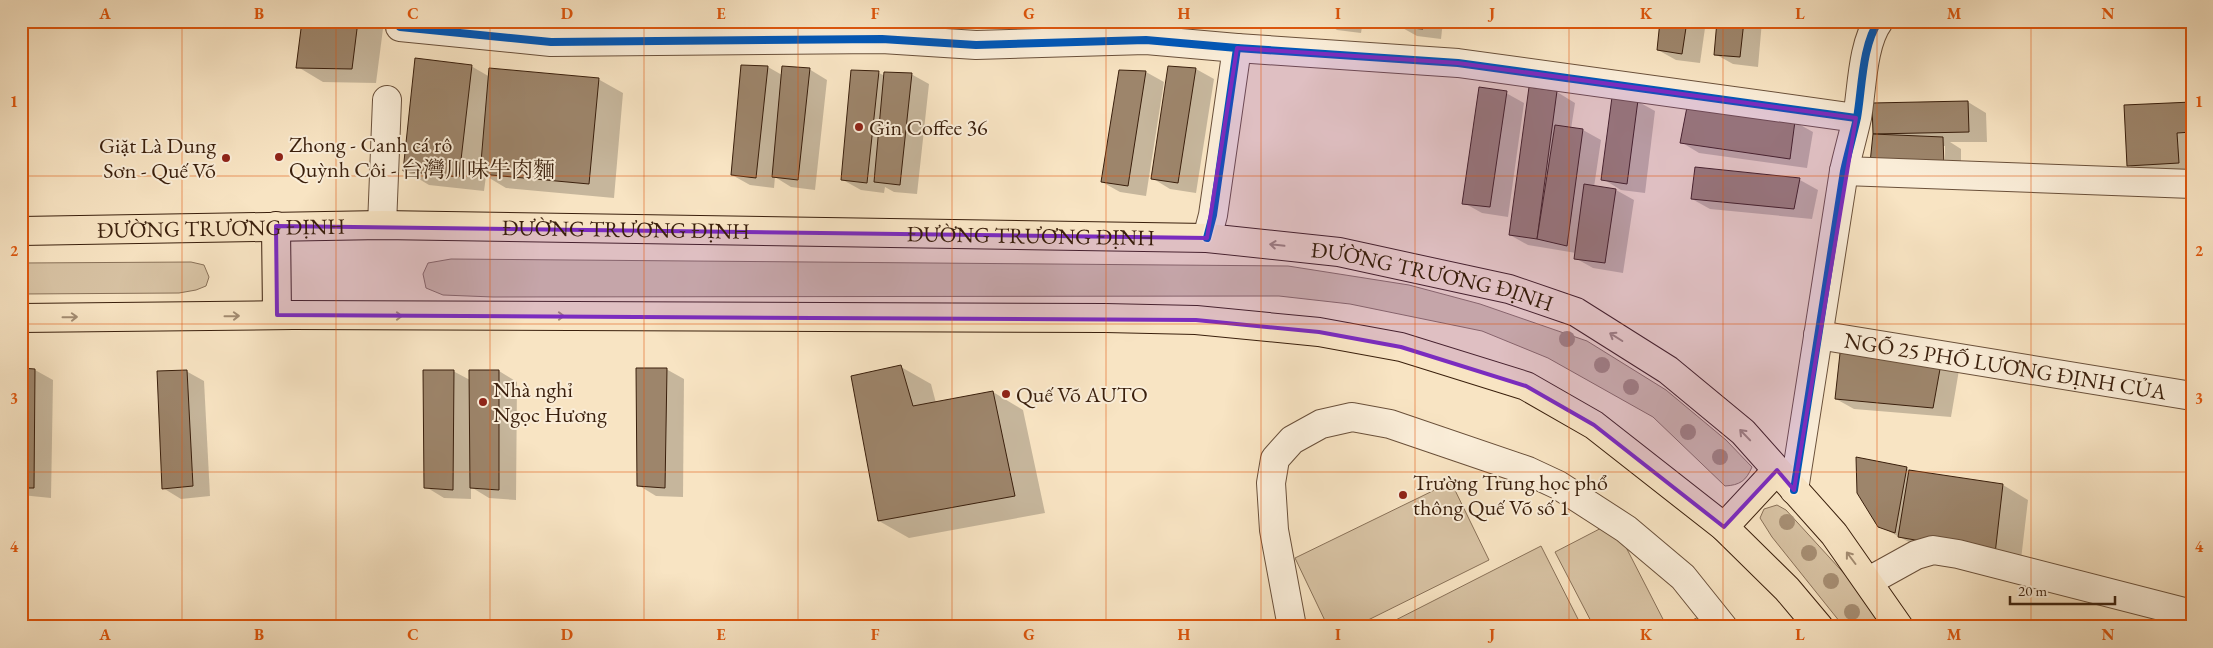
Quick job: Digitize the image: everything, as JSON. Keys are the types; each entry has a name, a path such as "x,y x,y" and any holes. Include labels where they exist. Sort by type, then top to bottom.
{"main road":[{"name":"ĐƯỜNG TRƯƠNG ĐỊNH","path":"21,231 382,225 1207,238 1339,252 1509,288 1576,312 1668,370 1743,432 1834,534 1869,581 1899,627"},
{"path":"276,226 277,315"},
{"path":"21,318 277,315 1105,318 1196,320 1319,332 1401,347 1526,386 1594,425 1724,527 1787,589 1819,627"},
{"path":"1724,527 1786,480"}],"street":[{"path":"1786,480 1818,335 1844,171 1856,118 1869,43 1874,28 1879,21"},
{"path":"400,27 551,42 882,39 976,45 1146,40 1458,63 1856,118"},
{"path":"1207,238 1213,215 1236,48"},
{"path":"382,225 387,100"},
{"path":"1844,171 2192,184"},
{"name":"NGÕ 25 PHỐ LƯƠNG ĐỊNH CỦA","path":"1818,335 2192,396"},
{"path":"1292,627 1274,530 1271,483 1275,459 1292,440 1321,424 1352,417 1390,424 1528,471 1558,485 1626,530 1683,577 1723,627"},
{"path":"1869,581 1916,554 1933,550 1958,554 2192,614"}],"highlighted area":[{"path":"1237,48 1458,63 1856,118 1794,490 1777,470 1724,527 1594,425 1526,386 1401,347 1319,332 1196,320 277,315 276,226 1207,238"}],"shaded area":[{"path":"451,259 1288,266 1409,285 1480,304 1587,341 1666,390 1726,440 1752,467 1742,481 1735,485 1725,486 1653,417 1548,358 1482,331 1350,304 1279,296 493,297 443,295 426,288 423,274 428,263"},
{"path":"191,262 204,265 209,277 206,286 196,290 179,293 21,294 21,263"},
{"path":"1451,482 1489,560 1354,627 1328,627 1295,558"},
{"path":"1777,505 1786,510 1851,581 1886,627 1844,627 1772,537 1760,518 1764,509"},
{"path":"1613,522 1666,625 1662,627 1594,627 1555,552"},
{"path":"1541,546 1582,627 1382,627"},
{"path":"1708,612 1715,627 1679,627"}],"building":[{"path":"302,21 358,21 352,69 296,68"},
{"path":"1398,21 1424,21 1423,29 1398,27"},
{"path":"1660,21 1687,21 1682,54 1657,50"},
{"path":"1717,21 1744,21 1740,57 1714,55"},
{"path":"415,58 472,65 459,177 403,171"},
{"path":"741,65 768,66 756,178 731,175"},
{"path":"782,66 810,68 798,180 772,177"},
{"path":"1168,66 1196,68 1178,183 1151,179"},
{"path":"489,68 599,78 589,184 480,174"},
{"path":"851,70 879,71 867,183 841,180"},
{"path":"1119,70 1146,71 1128,186 1101,182"},
{"path":"884,72 912,73 900,185 874,182"},
{"path":"1479,87 1507,91 1490,207 1462,204"},
{"path":"1529,87 1557,91 1537,239 1509,235"},
{"path":"1612,97 1638,100 1627,184 1601,180"},
{"path":"1968,101 1969,132 1873,134 1872,103"},
{"path":"2192,102 2192,132 2177,133 2179,163 2127,166 2124,105"},
{"path":"1687,107 1795,121 1790,159 1680,143"},
{"path":"1555,125 1583,129 1567,246 1537,239"},
{"path":"1873,134 1943,137 1944,167 1870,163"},
{"path":"1695,167 1800,178 1794,209 1691,199"},
{"path":"1584,184 1616,189 1605,263 1574,259"},
{"path":"1841,344 1942,358 1933,408 1835,399"},
{"path":"901,365 913,406 993,391 1015,496 878,521 851,376"},
{"path":"21,368 35,369 34,488 21,488"},
{"path":"636,368 667,368 665,488 637,486"},
{"path":"187,370 193,486 162,489 157,371"},
{"path":"423,370 454,370 453,490 424,488"},
{"path":"469,370 499,370 499,490 470,488"},
{"path":"1856,457 1907,467 1895,533 1878,527 1857,493"},
{"path":"1909,470 2003,484 1995,554 1898,537"}],"cycle path":[{"path":"1794,490 1844,171 1857,118 1866,54 1873,31 1879,21"},
{"path":"400,27 551,42 882,39 976,45 1146,40 1237,48 1213,215 1207,238"},
{"path":"1237,48 1458,63 1856,118"}],"place":[{"name":"Gin Coffee 36","path":"859,127"},
{"name":"Zhong - Canh cá rô Quỳnh Côi - 台灣川味牛肉麵","path":"279,157"},
{"name":"Giặt Là Dung Sơn - Quế Võ","path":"226,158"},
{"name":"Quế Võ AUTO","path":"1006,394"},
{"name":"Nhà nghỉ Ngọc Hương","path":"483,402"},
{"name":"Trường Trung học phổ thông Quế Võ số 1","path":"1403,495"}]}
